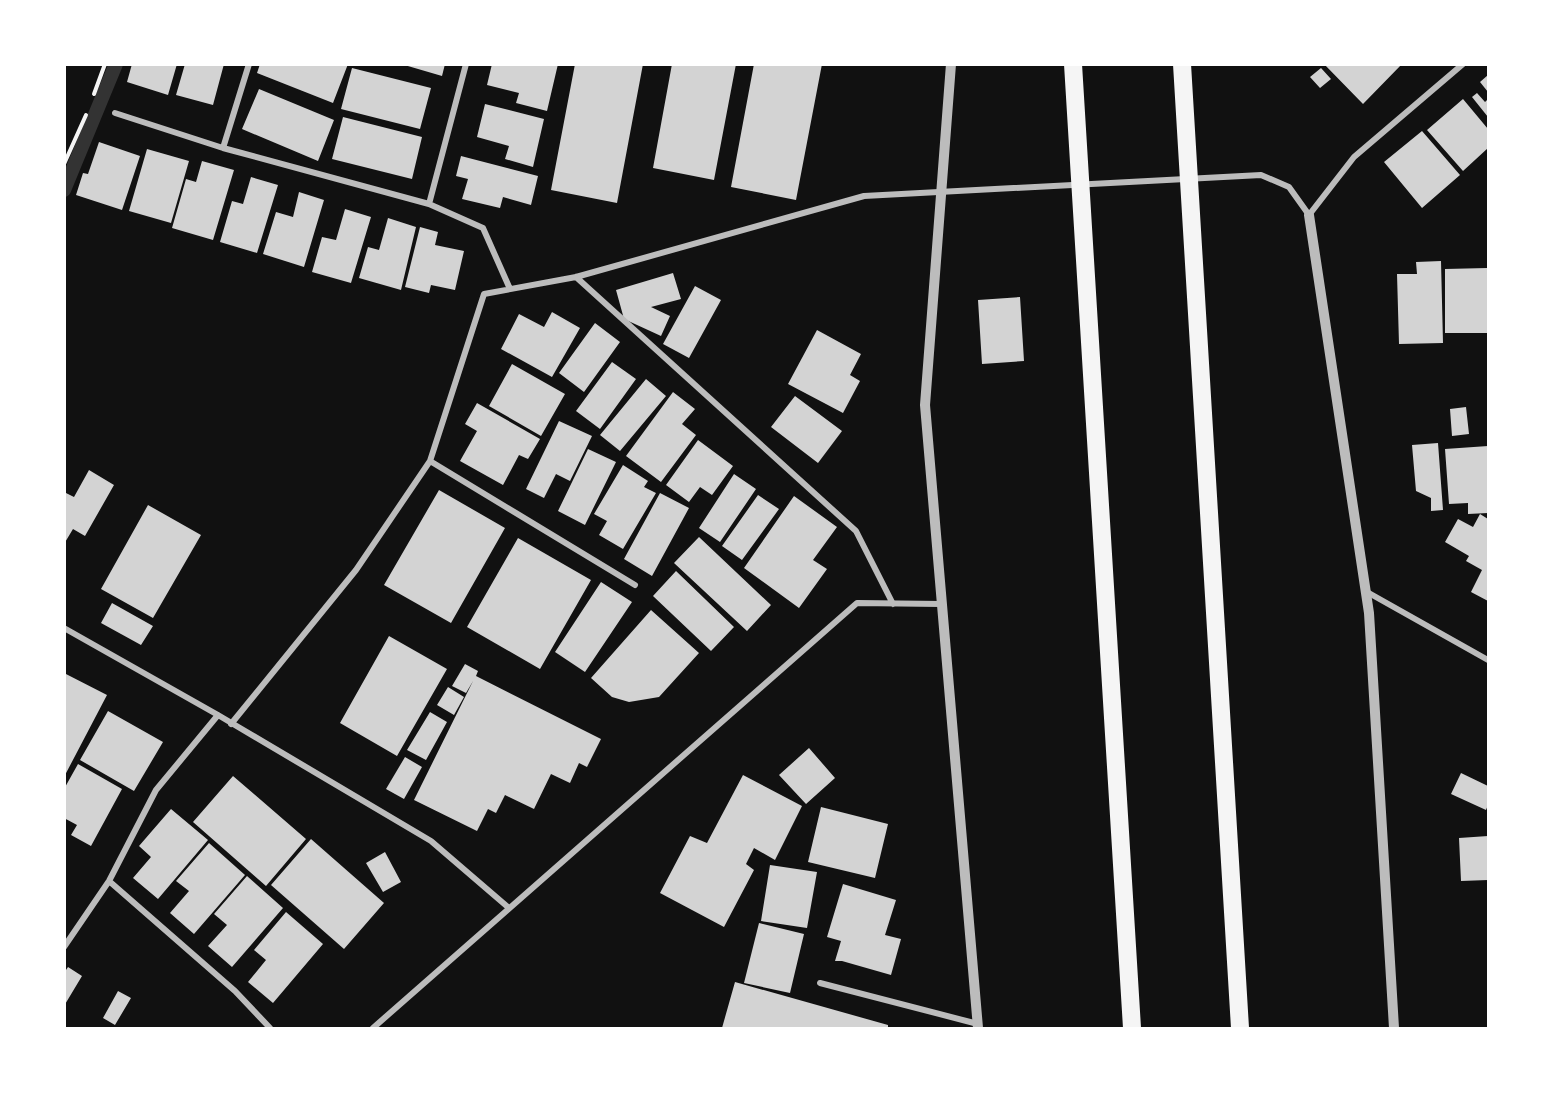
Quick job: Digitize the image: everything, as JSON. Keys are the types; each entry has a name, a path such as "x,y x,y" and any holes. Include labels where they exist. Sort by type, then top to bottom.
{"highway":[{"path":"1073,64 1132,1029"},
{"path":"1182,64 1240,1029"}],"street":[{"path":"223,148 249,64"},
{"path":"429,204 466,64"},
{"path":"820,983 978,1026 925,405 951,64"},
{"path":"1309,215 1354,157 1463,64"},
{"path":"115,113 223,148 429,204 483,228 510,289"},
{"path":"231,724 356,570 430,461 484,294 576,277 864,196 1261,176 1290,187 1309,215 1370,613 1394,1029"},
{"path":"576,277 856,531 893,604"},
{"path":"430,461 635,585"},
{"path":"1366,592 1488,660"},
{"path":"373,1029 857,603 941,604"},
{"path":"64,628 218,715 431,841 509,908"},
{"path":"64,947 109,881 156,790 218,715"},
{"path":"109,881 235,991 270,1029"}],"building":[{"path":"132,64 177,64 168,95 127,82"},
{"path":"185,64 224,64 213,105 176,95"},
{"path":"260,64 348,64 333,103 257,73"},
{"path":"401,64 445,64 442,76"},
{"path":"492,64 558,64 547,111 516,103 519,93 487,85"},
{"path":"575,64 643,64 617,203 551,190"},
{"path":"672,64 736,64 714,180 653,168"},
{"path":"754,64 822,64 796,200 731,187"},
{"path":"1324,64 1402,64 1363,104"},
{"path":"352,68 431,88 420,129 341,109"},
{"path":"1321,68 1331,79 1320,88 1310,77"},
{"path":"1488,75 1488,92 1480,82"},
{"path":"259,89 334,120 318,161 242,129"},
{"path":"1477,93 1485,102 1488,99 1488,117 1472,97"},
{"path":"1463,99 1488,129 1488,148 1463,171 1427,130"},
{"path":"485,104 544,119 533,167 505,159 509,146 477,137"},
{"path":"343,117 422,137 412,179 332,159"},
{"path":"1422,131 1460,175 1422,208 1384,162"},
{"path":"99,142 140,156 122,210 76,195 83,173 88,174"},
{"path":"147,149 189,161 171,223 129,211"},
{"path":"461,156 538,176 531,205 503,197 500,208 462,199 468,179 456,176"},
{"path":"202,161 234,170 213,240 172,228 186,179 196,182"},
{"path":"251,177 278,185 257,253 220,242 232,201 243,204"},
{"path":"299,192 324,200 304,267 263,254 276,212 293,217"},
{"path":"345,209 371,217 351,283 312,272 322,237 336,240"},
{"path":"388,218 416,227 401,290 359,278 368,247 379,250"},
{"path":"420,227 438,232 435,245 464,251 455,290 431,285 429,293 405,287"},
{"path":"1441,261 1443,343 1399,344 1397,274 1417,274 1416,262"},
{"path":"1487,268 1488,333 1445,333 1445,269"},
{"path":"673,273 681,299 651,307 670,316 661,336 624,319 616,290"},
{"path":"695,286 721,300 689,358 663,344"},
{"path":"1020,297 1024,361 982,364 978,300"},
{"path":"552,312 580,328 552,377 501,349 519,314 544,327"},
{"path":"595,323 620,342 584,392 559,373"},
{"path":"817,330 861,354 850,375 860,381 843,413 788,384"},
{"path":"612,362 636,379 600,429 576,411"},
{"path":"512,364 565,394 541,436 489,406"},
{"path":"646,379 666,396 620,451 600,435"},
{"path":"673,392 695,409 682,424 696,435 661,482 626,456"},
{"path":"795,396 842,431 818,463 771,427"},
{"path":"477,403 540,439 528,459 519,455 503,485 460,461 477,431 465,424"},
{"path":"1466,407 1469,434 1452,436 1450,409"},
{"path":"559,421 592,436 570,481 556,474 544,498 526,489"},
{"path":"698,440 733,466 712,495 700,487 689,502 666,485"},
{"path":"1438,443 1443,510 1431,511 1431,498 1416,491 1412,445"},
{"path":"1488,446 1488,513 1468,514 1468,503 1449,504 1445,449"},
{"path":"588,449 616,462 585,525 558,511"},
{"path":"623,465 648,481 644,487 656,493 623,549 599,535 607,521 594,514"},
{"path":"89,470 114,485 85,536 73,529 64,544 64,492 74,497"},
{"path":"734,474 756,489 720,542 699,528"},
{"path":"439,490 505,528 451,623 384,585"},
{"path":"660,493 689,508 652,576 624,559"},
{"path":"758,495 779,509 742,560 722,546"},
{"path":"794,496 837,527 813,560 827,569 799,608 744,568"},
{"path":"148,505 201,535 153,618 101,589"},
{"path":"1480,514 1488,519 1488,601 1471,592 1482,570 1466,561 1469,556 1445,542 1458,519 1473,527"},
{"path":"699,537 771,605 747,631 674,563"},
{"path":"518,538 591,580 540,669 467,627"},
{"path":"676,571 734,627 711,651 653,596"},
{"path":"601,582 632,602 585,672 555,652"},
{"path":"112,603 153,626 141,645 101,623"},
{"path":"651,610 699,653 659,697 629,702 612,697 591,678"},
{"path":"389,636 447,669 397,756 340,723"},
{"path":"465,664 478,671 476,676 601,739 587,767 579,763 570,783 551,774 534,809 505,795 496,813 488,809 477,831 414,800 473,681 466,693 452,686"},
{"path":"64,673 107,695 64,777"},
{"path":"448,687 464,697 454,715 437,705"},
{"path":"108,711 163,742 134,791 80,760"},
{"path":"430,712 447,722 426,760 407,750"},
{"path":"809,748 835,778 806,804 779,775"},
{"path":"405,757 422,767 404,799 386,789"},
{"path":"78,764 122,789 91,846 71,835 77,825 64,818 64,789"},
{"path":"1461,773 1488,786 1486,810 1451,794"},
{"path":"743,775 802,806 775,860 754,848 746,864 754,870 724,927 660,893 690,836 707,843"},
{"path":"233,776 306,839 266,886 193,822"},
{"path":"821,807 888,824 875,878 808,862"},
{"path":"171,809 208,840 158,899 133,878 151,857 139,846"},
{"path":"1488,836 1488,880 1461,881 1459,838"},
{"path":"311,839 384,903 344,949 271,885"},
{"path":"209,843 245,875 194,934 170,913 189,891 176,881"},
{"path":"385,852 401,882 383,892 366,863"},
{"path":"770,865 817,872 807,928 761,921"},
{"path":"247,876 283,908 232,967 208,946 227,925 214,914"},
{"path":"843,884 896,900 885,935 901,939 891,975 835,961 841,941 827,937"},
{"path":"286,912 323,944 273,1003 248,982 266,960 254,950"},
{"path":"759,923 804,934 790,993 744,983"},
{"path":"68,967 82,976 64,1006 64,973"},
{"path":"735,982 888,1025 888,1028 722,1028"},
{"path":"118,991 131,998 115,1025 103,1018"}],"waterway":[{"path":"64,190 116,64"}]}
